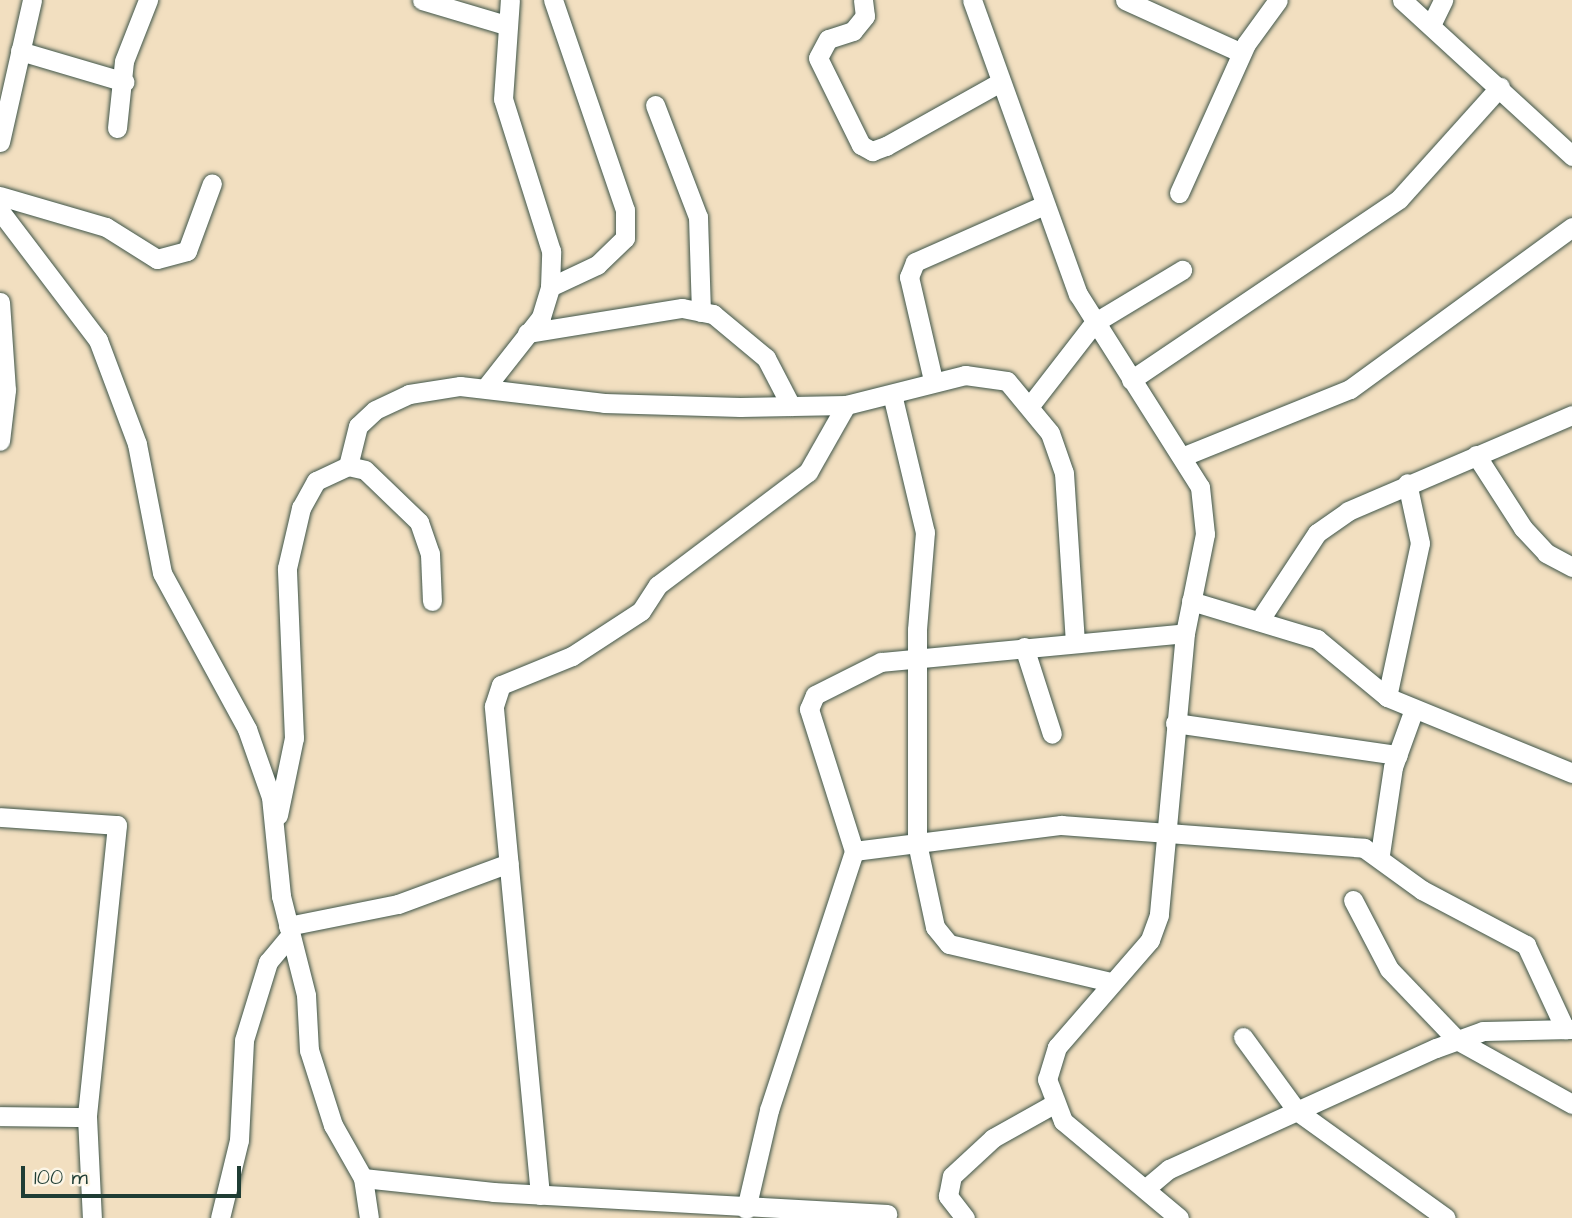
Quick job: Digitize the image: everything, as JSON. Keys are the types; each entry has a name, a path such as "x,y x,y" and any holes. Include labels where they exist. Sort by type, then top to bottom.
{"street":[{"path":"0,142 32,0"},
{"path":"117,128 125,82 124,61 148,0"},
{"path":"422,0 506,25"},
{"path":"486,387 541,317 550,287 551,251 503,99 506,25 510,0"},
{"path":"550,287 614,253 625,224 553,0"},
{"path":"863,0 864,16 853,31 828,39 818,58 861,145 872,151 886,146 997,84"},
{"path":"972,0 997,84 1094,323 1184,456 1200,487 1205,534 1185,633 1167,832 1150,940 1057,1047 1047,1079 1052,1105 1179,1218"},
{"path":"1125,0 1242,53"},
{"path":"1179,193 1242,53 1278,0"},
{"path":"1402,0 1500,87 1572,156"},
{"path":"1431,25 1443,0"},
{"path":"19,51 125,82"},
{"path":"1131,380 1399,198 1500,87"},
{"path":"654,105 698,216 701,312"},
{"path":"0,196 88,220 128,246 167,259 187,251 212,183"},
{"path":"933,380 909,277 915,262 1044,205"},
{"path":"0,211 98,340 136,444 162,573 247,729 276,827 289,931 306,995 317,1080 363,1178 369,1218"},
{"path":"1184,456 1350,389 1572,227"},
{"path":"1032,403 1094,323 1182,271"},
{"path":"0,302 6,390 0,442"},
{"path":"527,333 682,308 701,312 750,339 791,406"},
{"path":"348,466 358,426 375,410 409,394 486,387 604,403 846,405 892,394 933,380 1007,380 1032,403 1064,473 1075,642"},
{"path":"892,394 925,532 917,656 917,843 935,927 949,944 1111,982"},
{"path":"540,1195 494,706 501,685 572,656 641,611 659,585 808,472 846,405"},
{"path":"1261,618 1317,533 1407,483 1572,415"},
{"path":"1476,455 1523,528 1546,553 1572,567"},
{"path":"276,827 295,738 288,568 301,508 316,481 348,466 365,470 419,522 430,554 432,601"},
{"path":"1387,697 1420,542 1407,483"},
{"path":"1191,601 1261,618 1317,639 1387,697 1572,773"},
{"path":"746,1209 769,1110 854,851 809,709 815,695 881,662 917,656 1185,633"},
{"path":"1024,647 1052,734"},
{"path":"1380,854 1398,755 1414,709"},
{"path":"1175,723 1398,755"},
{"path":"0,817 117,825 87,1117 92,1218"},
{"path":"854,851 1061,825 1364,848 1380,854 1422,890 1526,945 1569,1029 1483,1031 1457,1040 1169,1169 1145,1189"},
{"path":"220,1218 239,1140 244,1040 268,962 289,931 398,904 509,863"},
{"path":"1353,900 1389,969 1457,1040 1572,1104"},
{"path":"1243,1037 1297,1111 1446,1218"},
{"path":"965,1218 948,1195 952,1175 993,1138 1052,1105"},
{"path":"0,1116 87,1117"},
{"path":"363,1178 814,1216 887,1214"}]}
